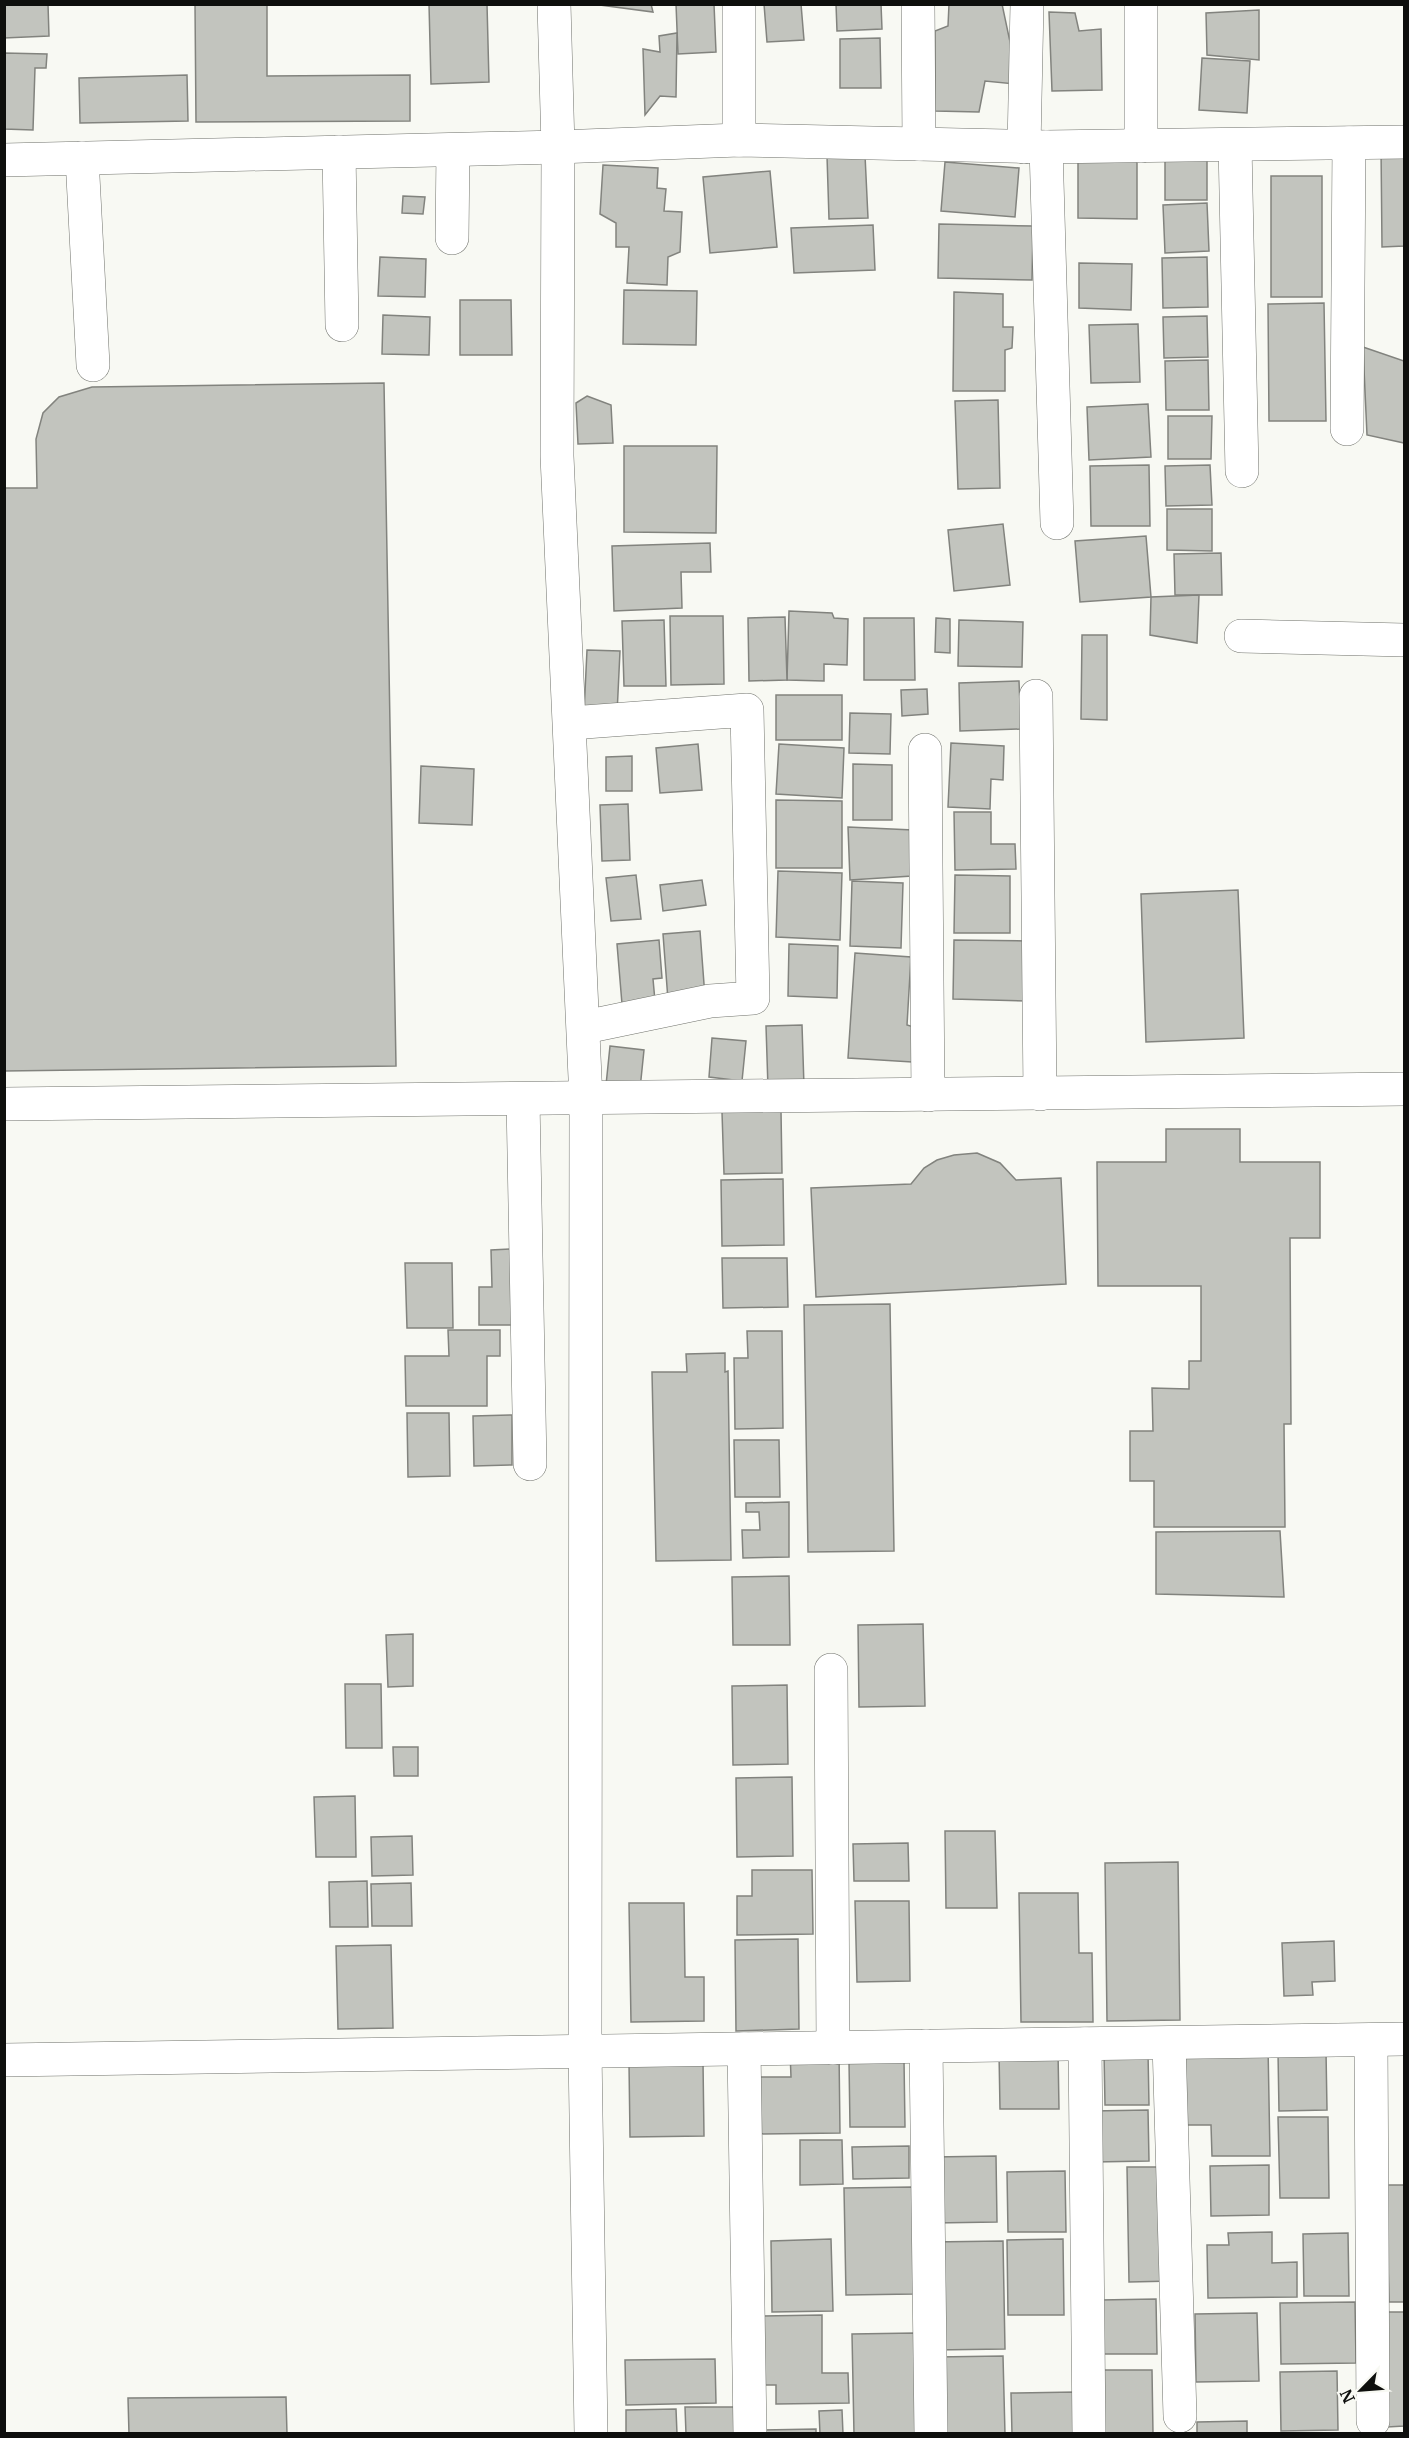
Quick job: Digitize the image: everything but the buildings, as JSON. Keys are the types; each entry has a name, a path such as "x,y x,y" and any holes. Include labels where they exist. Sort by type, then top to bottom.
{"street":[{"path":"554,4 558,147 557,456 585,1027 585,2051 591,2433"},
{"path":"739,4 739,140"},
{"path":"918,4 920,144"},
{"path":"1027,4 1057,523"},
{"path":"1141,4 1142,146"},
{"path":"4,160 453,150 739,140 1035,147 1404,142"},
{"path":"1347,429 1348,143"},
{"path":"1235,145 1242,471"},
{"path":"452,238 453,150"},
{"path":"339,152 342,325"},
{"path":"82,158 93,365"},
{"path":"1241,636 1404,640"},
{"path":"1036,696 1040,1094"},
{"path":"571,723 747,710 753,998 710,1001 585,1027"},
{"path":"926,750 928,1095"},
{"path":"4,1104 586,1100 1404,1089"},
{"path":"523,1100 530,1464"},
{"path":"831,1670 833,2048"},
{"path":"4,2060 1404,2039"},
{"path":"1371,2040 1373,2421"},
{"path":"1168,2043 1180,2416"},
{"path":"1085,2044 1089,2433"},
{"path":"926,2046 931,2433"},
{"path":"744,2049 750,2433"}]}
